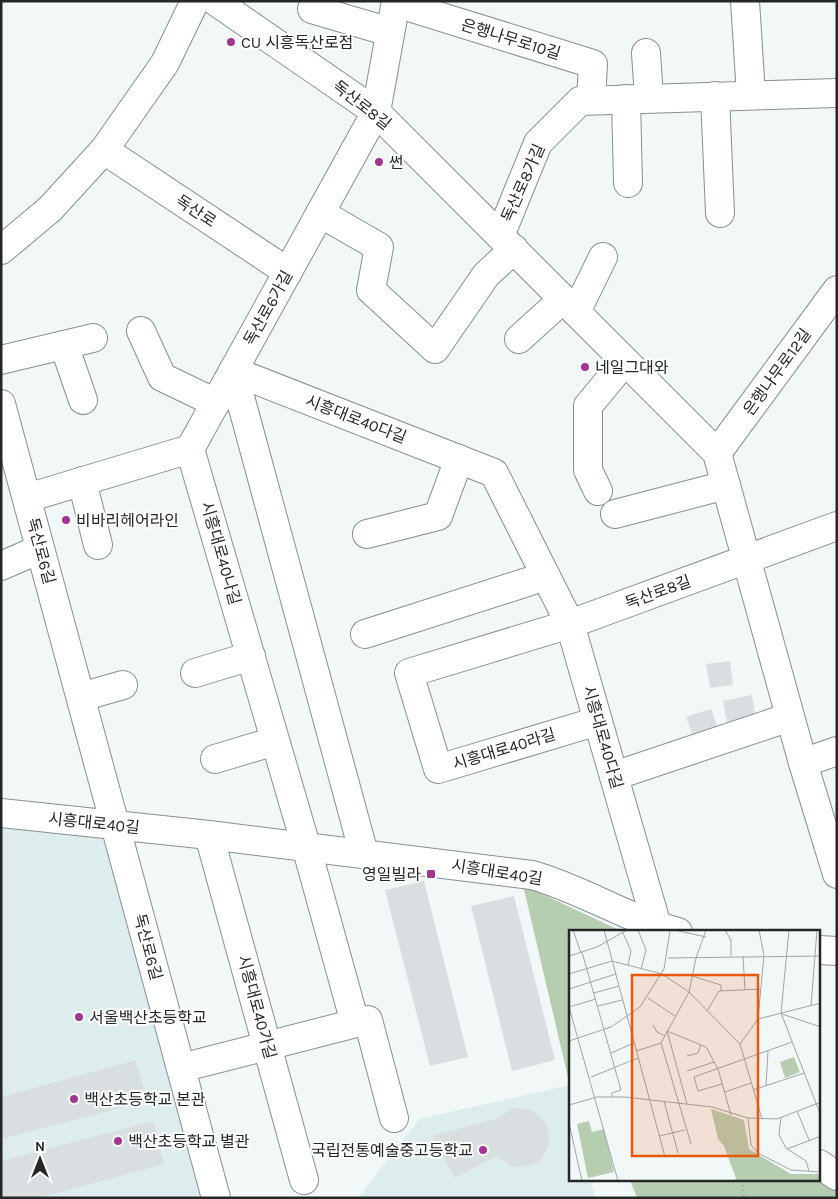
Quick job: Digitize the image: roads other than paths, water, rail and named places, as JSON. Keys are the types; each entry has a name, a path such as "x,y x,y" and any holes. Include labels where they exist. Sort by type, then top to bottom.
{"street":[{"path":"1,250 50,209 104,150 165,63 195,1"},
{"name":"독산로8길","path":"215,1 376,112 717,453 803,763 837,874"},
{"path":"746,1 751,94"},
{"name":"은행나무로10길","path":"376,112 396,2 593,64 591,100"},
{"path":"312,9 390,32"},
{"path":"628,183 637,99 646,53"},
{"name":"독산로8가길","path":"507,242 538,143 580,101 751,94 837,93"},
{"path":"715,96 720,213"},
{"name":"독산로6가길","path":"190,449 376,112"},
{"name":"독산로","path":"104,150 288,272"},
{"path":"320,213 379,247 371,290 435,349 507,242"},
{"path":"519,339 570,305 603,257"},
{"name":"은행나무로12길","path":"717,453 837,290"},
{"path":"141,331 162,377 216,403"},
{"path":"1,360 93,338"},
{"path":"64,344 83,400"},
{"path":"598,491 588,470 588,406 626,361"},
{"path":"233,371 364,854"},
{"name":"시흥대로40다길","path":"233,371 494,473 570,624 614,776 668,929"},
{"name":"독산로6길","path":"1,404 7,450 26,498 216,1198"},
{"path":"26,498 190,449"},
{"name":"시흥대로40나길","path":"190,449 306,846"},
{"path":"367,534 438,516 459,459"},
{"path":"82,481 98,545"},
{"path":"615,514 726,485"},
{"path":"746,559 837,526"},
{"path":"1,566 40,549"},
{"name":"독산로8길","path":"570,624 746,559"},
{"path":"365,634 546,576"},
{"name":"시흥대로40라길","path":"570,624 409,674 438,769 598,721"},
{"path":"195,673 251,656"},
{"path":"81,697 123,685"},
{"path":"614,776 790,717"},
{"path":"215,759 275,740"},
{"path":"803,763 837,751"},
{"name":"시흥대로40길","path":"1,813 306,846 532,875 556,882 668,929"},
{"name":"시흥대로40가길","path":"209,835 304,1180"},
{"path":"306,846 355,1023"},
{"path":"820,950 837,951"},
{"path":"181,1068 368,1020 394,1118"},
{"path":"820,1165 837,1176"}],"place":[{"name":"CU 시흥독산로점","path":"231,42"},
{"name":"썬","path":"379,162"},
{"name":"네일그대와","path":"585,367"},
{"name":"비바리헤어라인","path":"66,520"},
{"name":"영일빌라","path":"431,874"},
{"name":"서울백산초등학교","path":"79,1017"},
{"name":"백산초등학교 본관","path":"74,1099"},
{"name":"백산초등학교 별관","path":"118,1141"},
{"name":"국립전통예술중고등학교","path":"483,1150"}]}
